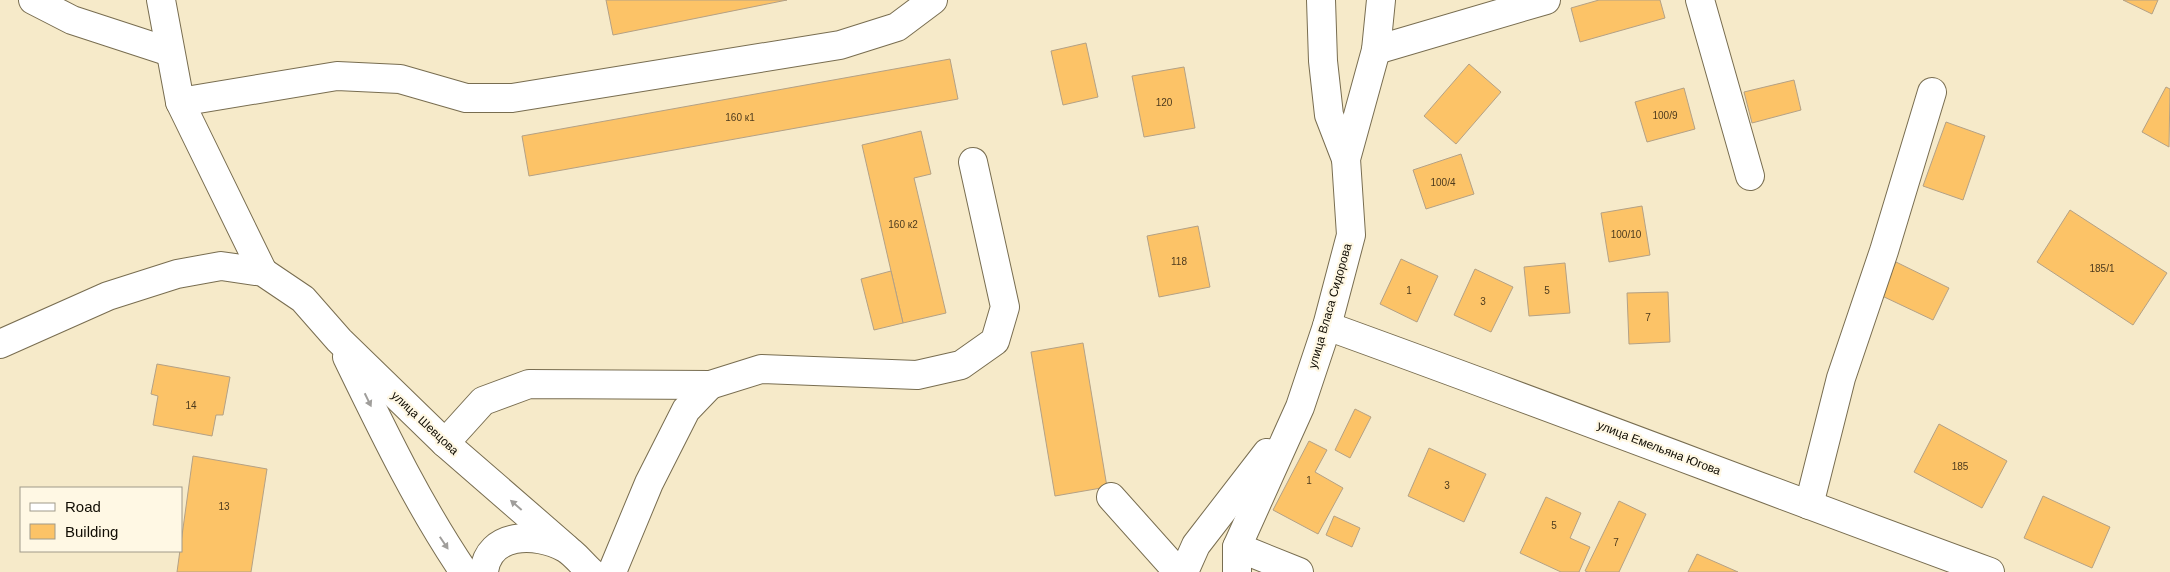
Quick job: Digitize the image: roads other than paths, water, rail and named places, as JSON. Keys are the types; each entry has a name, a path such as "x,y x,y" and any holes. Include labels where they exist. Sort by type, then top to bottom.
{"street":[{"path":"33,0 72,20 170,52"},
{"path":"161,0 180,102 263,272"},
{"path":"180,102 337,76 400,79 466,98 512,98 840,45 897,27 933,0"},
{"path":"1322,0 1323,61 1329,116 1346,159"},
{"name":"улица Власа Сидорова","path":"1237,560 1300,407 1327,326 1351,235 1346,159 1376,50 1381,0"},
{"path":"1376,50 1546,0"},
{"path":"1700,0 1750,176"},
{"path":"1809,505 1841,378 1884,251 1932,92"},
{"path":"445,443 483,401 529,384 710,385 761,369 917,375 961,365 995,341 1005,307 973,162"},
{"path":"0,344 108,296 177,274 221,266 263,272"},
{"name":"улица Шевцова","path":"263,272 303,299 339,340 445,443 591,572"},
{"name":"улица Емельяна Югова","path":"1327,326 1553,407 1990,572"},
{"path":"339,340 398,461 435,530 464,572"},
{"path":"612,572 649,483 686,410 710,385"},
{"path":"1184,572 1196,545 1235,496 1300,407"},
{"path":"1111,497 1178,572"},
{"path":"484,572 485,560 498,544 516,538 541,540 566,548"},
{"path":"1237,560 1299,572"}]}
